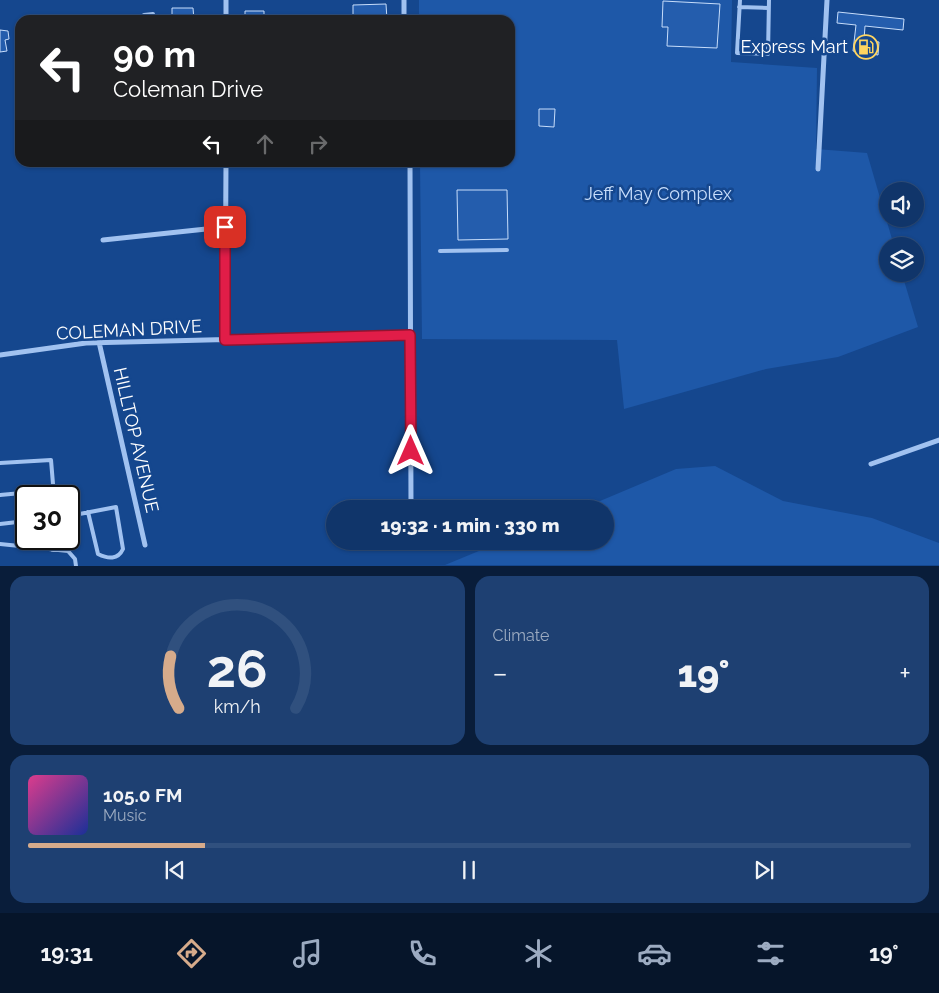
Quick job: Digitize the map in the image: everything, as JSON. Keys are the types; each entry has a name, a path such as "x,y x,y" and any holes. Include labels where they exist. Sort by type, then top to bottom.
{"street":[{"path":"226,0 226,15"},
{"path":"404,0 404,15"},
{"path":"818,169 827,0"},
{"path":"225,340 226,167"},
{"path":"410,167 411,500"},
{"path":"103,240 225,227"},
{"name":"COLEMAN DRIVE","path":"0,355 64,345 99,342 410,335"},
{"name":"HILLTOP AVENUE","path":"99,342 145,545"},
{"path":"870,464 939,440"}],"lane":[{"path":"740,0 737,53 760,54 768,54 769,0"},
{"path":"739,7 768,8"},
{"path":"144,15 153,14"},
{"path":"440,251 507,250"},
{"path":"0,463 51,460 54,485"},
{"path":"0,495 15,494"},
{"path":"80,514 88,512 116,507 123,549 122,553 114,558 105,558 98,554 88,512"},
{"path":"0,524 15,522"},
{"path":"0,544 15,546"},
{"path":"52,550 68,552 75,559 76,566"}],"green space":[{"name":"Jeff May Complex","path":"419,0 732,0 731,62 817,68 816,149 867,153 879,194 879,227 888,227 891,237 879,237 879,282 904,282 918,327 838,357 766,369 624,409 617,340 422,339 420,167 515,167 515,15 419,15"},
{"path":"715,466 783,501 872,518 939,543 939,565 445,565 481,550 614,550 614,500 602,500 676,469"}],"building":[{"path":"663,1 720,4 717,48 667,46 668,27 662,27"},
{"path":"386,4 387,15 353,15 353,5"},
{"path":"172,8 193,8 194,15 172,15"},
{"path":"245,11 264,11 264,15 245,15"},
{"path":"838,12 904,19 903,30 865,26 864,40 879,42 878,55 853,51 856,25 837,23"},
{"path":"0,30 8,31 9,39 5,40 7,51 0,52"},
{"path":"539,109 555,109 554,127 539,126"},
{"path":"457,190 507,190 508,239 458,240"}],"place":[{"name":"Express Mart","path":"866,47"}],"route":[{"path":"225,227 225,340 410,335 411,451"}]}
